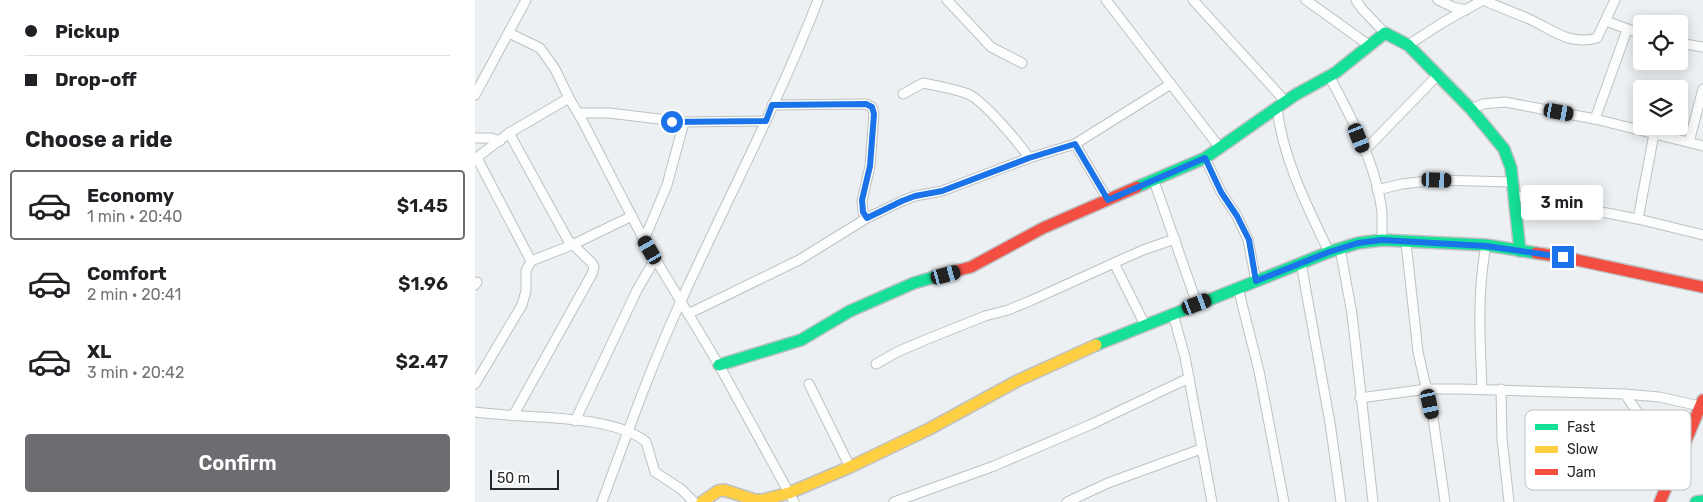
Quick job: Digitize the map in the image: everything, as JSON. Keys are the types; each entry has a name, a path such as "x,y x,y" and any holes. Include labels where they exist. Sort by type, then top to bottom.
{"street":[{"path":"475,95 526,0"},
{"path":"602,502 628,431 681,301 766,121 818,0"},
{"path":"947,0 991,47 1022,62"},
{"path":"1106,0 1220,148"},
{"path":"1193,0 1281,105 1279,130 1290,165 1308,209 1329,252"},
{"path":"1306,0 1371,46"},
{"path":"1356,0 1385,33 1408,45 1471,109 1496,138 1511,168 1511,182 1520,251"},
{"path":"1438,0 1453,7 1466,10"},
{"path":"1408,45 1441,23 1483,0 1528,18 1566,38 1588,40 1597,38 1615,0"},
{"path":"1606,21 1633,32"},
{"path":"1595,119 1627,30"},
{"path":"509,33 540,48 555,69 644,240 719,365 791,497"},
{"path":"719,365 801,340 849,311 914,283 971,267 1043,228 1205,158 1281,105 1329,76 1371,46 1385,33"},
{"path":"1688,44 1703,46"},
{"path":"1329,76 1348,110 1377,190 1382,213 1382,240"},
{"path":"1364,151 1437,76"},
{"path":"903,94 923,83 970,95 989,112 1029,158"},
{"path":"688,314 799,260 867,218 902,201 915,196 942,191 1029,158 1075,144 1171,84"},
{"path":"1689,142 1703,89"},
{"path":"531,261 476,158 509,133 569,98"},
{"path":"1471,109 1483,104 1505,102 1595,119 1633,129"},
{"path":"772,105 866,104 872,107 874,114 870,166 862,200 863,212 867,218"},
{"path":"578,113 609,113 684,122 766,121"},
{"path":"644,240 667,185 684,122"},
{"path":"509,133 566,237 592,263 594,270 513,416"},
{"path":"1638,219 1654,135"},
{"path":"1658,135 1703,146"},
{"path":"475,138 500,140"},
{"path":"1075,144 1108,200"},
{"path":"1205,158 1221,192 1237,216 1249,240 1256,281"},
{"path":"1377,190 1402,184 1437,180 1511,182"},
{"path":"1154,181 1197,304"},
{"path":"1513,195 1638,219 1703,235"},
{"path":"475,384 521,305 526,291 526,271 531,261 572,245 632,216"},
{"path":"876,364 897,352 925,340 985,316 1030,302 1143,250 1175,239"},
{"path":"703,502 718,491 723,490 755,500 791,497 929,429 1017,381 1068,357 1329,252 1371,241 1486,246 1563,257 1703,287"},
{"path":"1405,242 1417,344 1433,418 1445,502"},
{"path":"1482,389 1479,292 1486,246"},
{"path":"1340,248 1352,314 1373,502"},
{"path":"575,420 637,290 655,259"},
{"path":"1114,263 1145,325"},
{"path":"1301,263 1330,423 1341,502"},
{"path":"1238,288 1259,371 1283,502"},
{"path":"1173,314 1185,357 1212,502"},
{"path":"894,502 1010,459 1189,378"},
{"path":"809,384 850,467"},
{"path":"1361,398 1427,390 1482,389 1659,397 1702,403 1691,428"},
{"path":"1501,389 1502,439 1509,502"},
{"path":"1625,394 1636,410"},
{"path":"475,412 575,420 628,431 646,442 655,472 681,489 693,502"},
{"path":"1072,501 1108,483 1201,449"},
{"path":"1660,502 1665,490"},
{"path":"1696,502 1703,501"}],"traffic: fast":[{"path":"1137,187 1205,158 1295,95 1335,73 1385,33 1408,45 1471,109 1504,149 1511,168 1520,251"},
{"path":"1096,345 1329,252 1358,243 1382,240 1486,245 1536,253"},
{"path":"719,365 801,340 850,311 914,283 948,273"},
{"path":"1696,502 1703,501"}],"traffic: slow":[{"path":"702,502 718,491 724,490 755,500 763,500 789,493 850,467 929,429 1017,381 1096,345"}],"traffic: jam":[{"path":"948,273 971,267 1043,228 1137,187"},
{"path":"1536,253 1703,287"},
{"path":"1691,428 1703,400"},
{"path":"1660,502 1665,490"}],"route":[{"path":"672,122 766,121 772,105 866,104 872,107 874,114 870,166 862,200 863,212 867,218 915,196 942,191 1029,158 1075,144 1108,200 1205,158 1221,192 1237,216 1249,240 1256,281 1340,248 1358,243 1382,240 1486,246 1563,257"}]}
